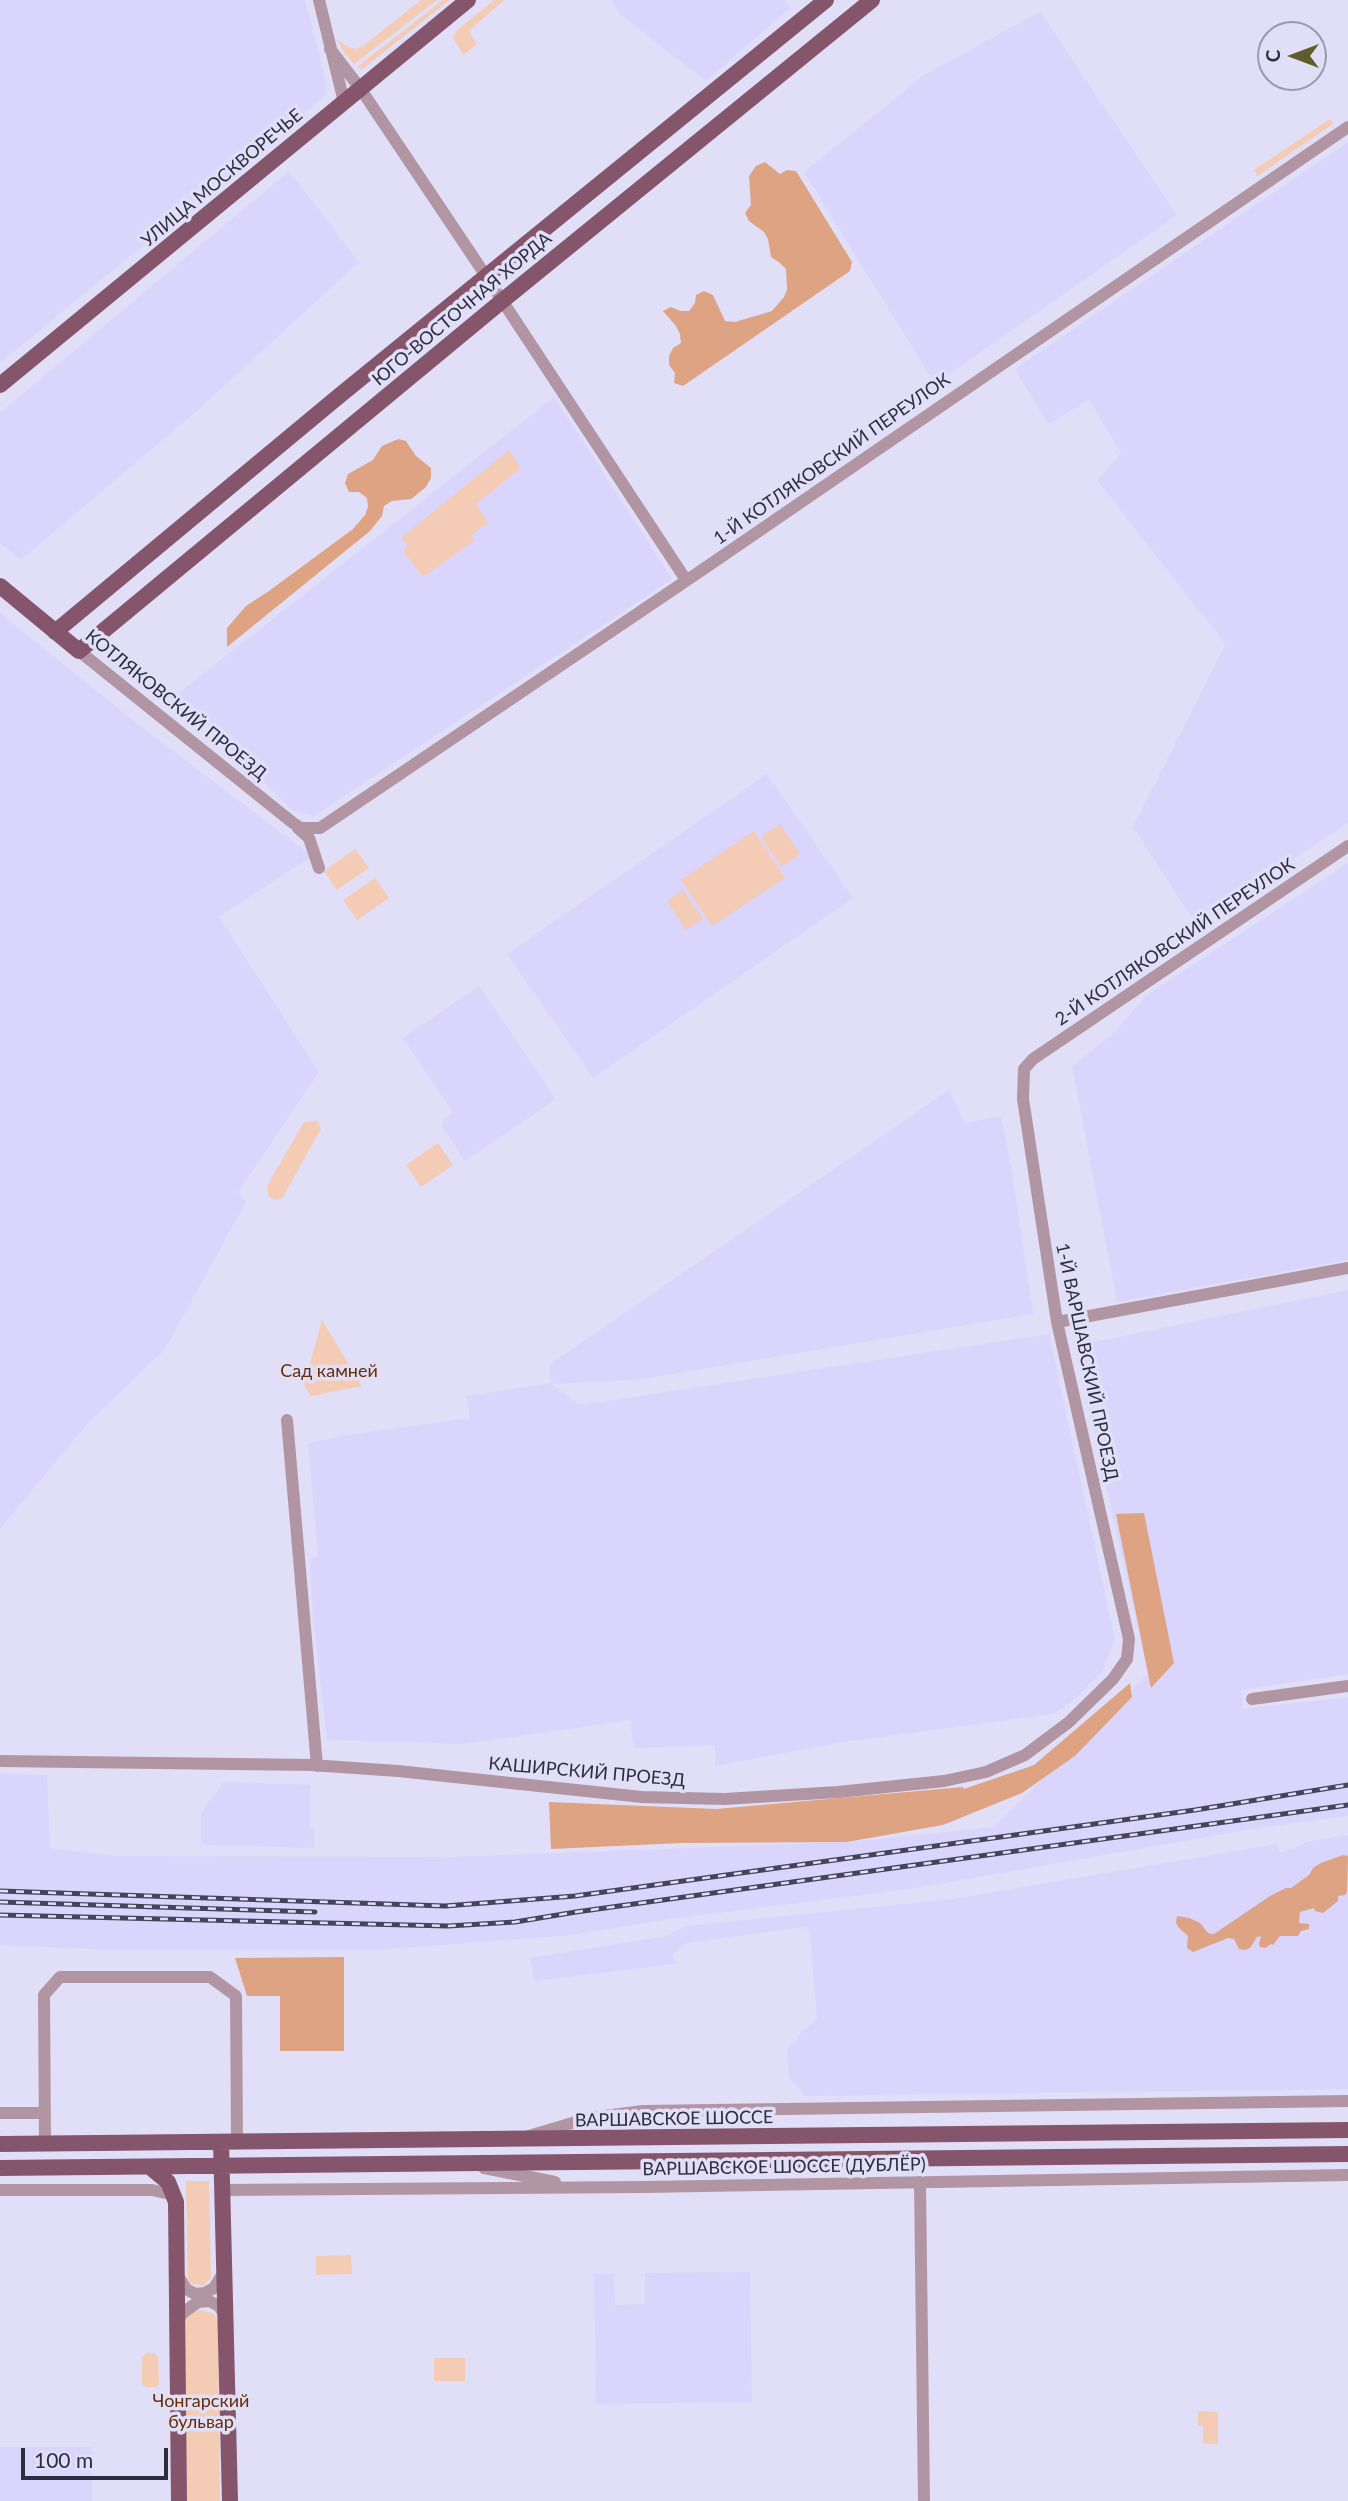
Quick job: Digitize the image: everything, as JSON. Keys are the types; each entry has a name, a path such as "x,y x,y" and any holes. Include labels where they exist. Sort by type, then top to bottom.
{"main road":[{"name":"УЛИЦА МОСКВОРЕЧЬЕ","path":"0,385 468,0"},
{"name":"ЮГО-ВОСТОЧНАЯ ХОРДА","path":"55,632 825,0"},
{"name":"ЮГО-ВОСТОЧНАЯ ХОРДА","path":"79,652 502,301 872,0"},
{"name":"КОТЛЯКОВСКИЙ ПРОЕЗД","path":"0,586 79,652"},
{"name":"ВАРШАВСКОЕ ШОССЕ","path":"0,2144 1348,2130"},
{"path":"229,2142 221,2167 221,2190 227,2320 230,2501"},
{"path":"0,2168 1348,2154"},
{"path":"150,2167 168,2182 174,2195 179,2501"}],"street":[{"path":"319,0 344,102"},
{"path":"330,49 360,88 686,580"},
{"name":"1-Й КОТЛЯКОВСКИЙ ПЕРЕУЛОК","path":"320,828 1348,127"},
{"name":"КОТЛЯКОВСКИЙ ПРОЕЗД","path":"79,652 293,823 301,828 320,828"},
{"path":"293,823 309,838 320,867"},
{"path":"313,848 320,828"},
{"name":"2-Й КОТЛЯКОВСКИЙ ПЕРЕУЛОК","path":"1024,1069 1033,1059 1348,846"},
{"name":"1-Й ВАРШАВСКИЙ ПРОЕЗД","path":"1024,1069 1023,1099 1057,1322 1129,1639 1127,1660"},
{"path":"1057,1322 1348,1268"},
{"path":"288,1420 317,1766"},
{"name":"КАШИРСКИЙ ПРОЕЗД","path":"0,1761 317,1766 398,1771 642,1797 725,1800 838,1792 944,1781 986,1772 1025,1755 1069,1722 1113,1679 1127,1660"},
{"path":"1252,1699 1348,1686"},
{"path":"45,2144 44,1995 60,1977 210,1977 236,1996 229,2142"},
{"path":"518,2140 555,2126 589,2118 643,2111 1348,2101"},
{"path":"0,2113 44,2113"},
{"path":"466,2164 581,2187"},
{"name":"ВАРШАВСКОЕ ШОССЕ (ДУБЛЁР)","path":"221,2190 1348,2175"},
{"path":"920,2182 924,2501"},
{"path":"0,2190 152,2190 174,2195"},
{"path":"177,2272 180,2282 195,2294 214,2288 225,2270"},
{"path":"176,2321 191,2305 209,2301 219,2306 227,2320"}],"shaded area":[{"path":"0,0 305,0 326,85 325,96 0,363"},
{"path":"611,0 785,0 790,8 706,81 622,16"},
{"path":"1040,12 1177,215 935,384 804,172 924,75"},
{"path":"1348,142 1348,823 1196,924 1133,827 1225,644 1097,480 1121,453 1089,400 1048,424 1015,369"},
{"path":"765,162 780,174 787,170 796,171 852,262 850,271 683,386 674,383 675,373 669,365 669,356 673,348 681,343 680,334 663,311 671,307 689,311 695,303 696,295 704,291 713,295 725,321 735,322 772,311 787,290 786,269 771,257 764,232 749,221 745,213 751,205 749,176 756,166"},
{"path":"289,171 359,262 199,409 21,560 0,543 0,413"},
{"path":"554,397 672,579 314,816 292,810 175,696"},
{"path":"398,439 406,441 416,456 431,468 431,478 426,487 411,499 392,501 384,506 382,516 370,531 227,647 227,628 246,606 353,529 365,515 367,498 359,492 349,492 345,483 348,474 373,460 382,446"},
{"path":"0,613 140,726 312,856 219,917 319,1072 238,1192 246,1202 165,1349 88,1423 0,1529"},
{"path":"767,774 853,898 593,1078 507,954"},
{"path":"1348,863 1348,1260 1117,1302 1072,1066 1112,1035 1147,995"},
{"path":"479,986 556,1099 465,1161 442,1127 444,1118 453,1112 403,1038"},
{"path":"949,1090 965,1123 1001,1116 1033,1314 637,1380 552,1384 580,1405 1049,1334 1115,1640 1102,1672 1074,1700 1053,1714 837,1743 715,1766 715,1745 634,1748 630,1720 464,1744 327,1740 313,1618 310,1560 318,1555 308,1444 341,1436 470,1418 467,1396 551,1383 549,1365"},
{"path":"1348,1290 1348,1674 1242,1690 1243,1709 1348,1697 1348,1816 1258,1828 910,1889 670,1919 571,1935 376,1950 114,1950 0,1945 0,1774 47,1775 50,1848 115,1856 452,1857 847,1842 994,1827 1148,1674 1075,1346"},
{"path":"1144,1513 1174,1663 1151,1688 1116,1514"},
{"path":"1130,1683 1132,1697 1075,1756 1022,1793 943,1825 847,1842 682,1843 551,1849 549,1802 716,1809 964,1789 1034,1765"},
{"path":"223,1782 310,1785 310,1828 314,1829 314,1848 201,1845 201,1814"},
{"path":"1348,1835 1348,2089 806,2096 789,2078 787,2048 817,2019 810,1932 804,1927 687,1943 673,1954 675,1964 534,1981 531,1958 667,1936 686,1926 953,1899 1277,1844 1280,1853 1310,1841"},
{"path":"1343,1855 1348,1856 1347,1892 1338,1896 1338,1901 1323,1913 1315,1911 1314,1908 1300,1912 1299,1923 1309,1924 1309,1929 1301,1931 1298,1936 1280,1936 1273,1945 1265,1948 1259,1944 1261,1936 1245,1950 1239,1949 1234,1939 1228,1938 1193,1952 1187,1948 1188,1936 1178,1927 1177,1916 1200,1923 1208,1933 1214,1934 1270,1896 1291,1888 1321,1863"},
{"path":"344,1957 344,2051 280,2051 280,1996 247,1996 235,1958"},
{"path":"750,2272 752,2402 596,2404 594,2274 614,2274 615,2305 645,2304 645,2273"},
{"path":"0,2447 92,2447 92,2501 0,2501"}],"green space":[{"path":"421,0 437,0 354,64 343,51 337,39 355,49 363,46"},
{"path":"443,0 450,0 361,70 358,66"},
{"path":"494,0 504,0 469,31 477,44 463,55 453,38 457,30"},
{"path":"1330,119 1333,124 1257,176 1254,170"},
{"path":"509,450 521,468 476,504 488,523 471,535 474,541 423,577 403,551 408,545 401,538"},
{"path":"780,824 800,854 781,867 761,837"},
{"path":"754,831 785,878 712,926 681,880"},
{"path":"355,849 369,868 337,890 324,871"},
{"path":"375,878 389,898 357,920 343,900"},
{"path":"683,890 703,919 686,930 667,901"},
{"path":"317,1121 321,1129 283,1197 275,1200 268,1196 267,1186 304,1122"},
{"path":"438,1143 453,1165 421,1187 406,1165"},
{"name":"Сад камней","path":"322,1320 362,1386 311,1396 304,1385"},
{"path":"186,2181 209,2181 211,2278 203,2286 191,2284 188,2280"},
{"path":"351,2255 352,2274 316,2275 316,2256"},
{"name":"Чонгарский бульвар","path":"200,2310 213,2313 218,2321 220,2501 184,2501 181,2322 188,2314"},
{"path":"146,2353 155,2353 158,2357 159,2384 156,2387 142,2384 142,2357"},
{"path":"434,2358 465,2358 465,2381 434,2381"},
{"path":"1198,2411 1218,2412 1218,2444 1203,2443 1203,2426 1198,2426"}],"railway":[{"path":"0,1891 445,1906 575,1896 1195,1810 1348,1785"},
{"path":"0,1915 448,1926 515,1922 1348,1805"},
{"path":"0,1902 315,1912"}]}
